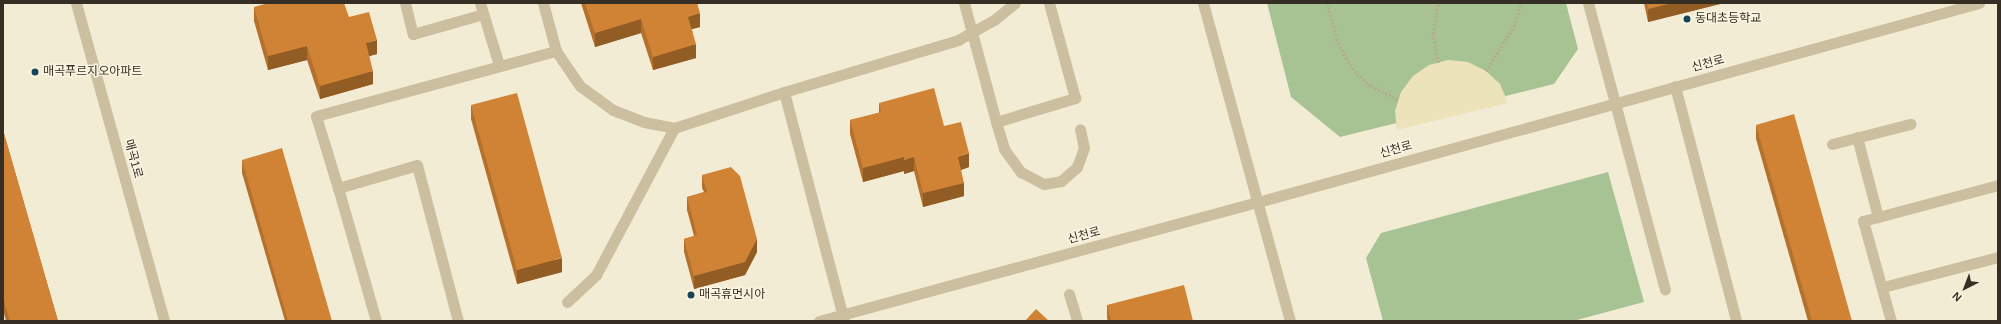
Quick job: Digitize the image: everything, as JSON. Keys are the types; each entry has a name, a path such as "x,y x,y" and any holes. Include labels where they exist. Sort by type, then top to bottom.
{"street":[{"name":"매곡1로","path":"76,3 164,321"},
{"path":"405,3 413,34 482,8 500,65"},
{"path":"543,3 556,50 580,86 613,110 644,122 674,128 784,92 958,40 994,20 1015,3"},
{"path":"964,3 1004,149 1021,172 1044,184 1061,181 1077,167 1084,148 1080,129"},
{"path":"996,122 1075,98 1049,3"},
{"path":"1203,3 1290,321"},
{"path":"1588,3 1665,289"},
{"name":"신천로","path":"819,321 843,318 1675,86 1979,3"},
{"path":"376,321 316,116 556,50"},
{"path":"1675,86 1736,321"},
{"path":"784,92 843,318"},
{"path":"1832,144 1910,124"},
{"path":"567,302 596,275 674,128"},
{"path":"1857,138 1878,217"},
{"path":"338,188 417,165 458,321"},
{"path":"1891,321 1863,221 1998,185"},
{"path":"1883,288 1998,257"},
{"path":"1068,294 1077,321"}],"path":[{"path":"1327,3 1337,39 1346,58 1357,74 1371,86 1399,100"},
{"path":"1438,3 1433,34 1438,62"},
{"path":"1486,71 1514,26 1521,3"}],"green space":[{"path":"1267,3 1566,3 1578,49 1554,84 1340,137 1291,97"},
{"path":"1608,172 1644,302 1573,321 1383,321 1366,258 1381,233"}],"shaded area":[{"path":"1448,60 1468,62 1486,71 1500,84 1508,103 1397,130 1395,111 1401,92 1413,76 1429,65"}],"building":[{"path":"268,3 344,3 349,17 369,12 377,40 366,43 373,71 320,86 307,46 268,56 254,7"},
{"path":"585,3 697,3 700,13 688,17 696,44 653,57 641,19 595,33"},
{"path":"1647,3 1672,3 1648,9"},
{"path":"934,88 944,126 961,122 969,153 958,157 964,183 923,193 914,157 904,160 904,157 863,168 850,120 881,112 879,103"},
{"path":"517,93 562,258 517,270 471,105"},
{"path":"1794,114 1852,321 1812,321 1756,125"},
{"path":"3,130 58,321 10,321 3,297"},
{"path":"282,148 332,321 288,321 242,160"},
{"path":"731,167 740,176 757,239 745,262 694,276 684,239 697,235 687,197 707,192 702,175"},
{"path":"1184,285 1193,321 1111,321 1107,305"},
{"path":"1036,309 1049,321 1025,321"}],"place":[{"name":"동대초등학교","path":"1687,19"},
{"name":"매곡푸르지오아파트","path":"35,72"},
{"name":"매곡휴먼시아","path":"691,295"}]}
